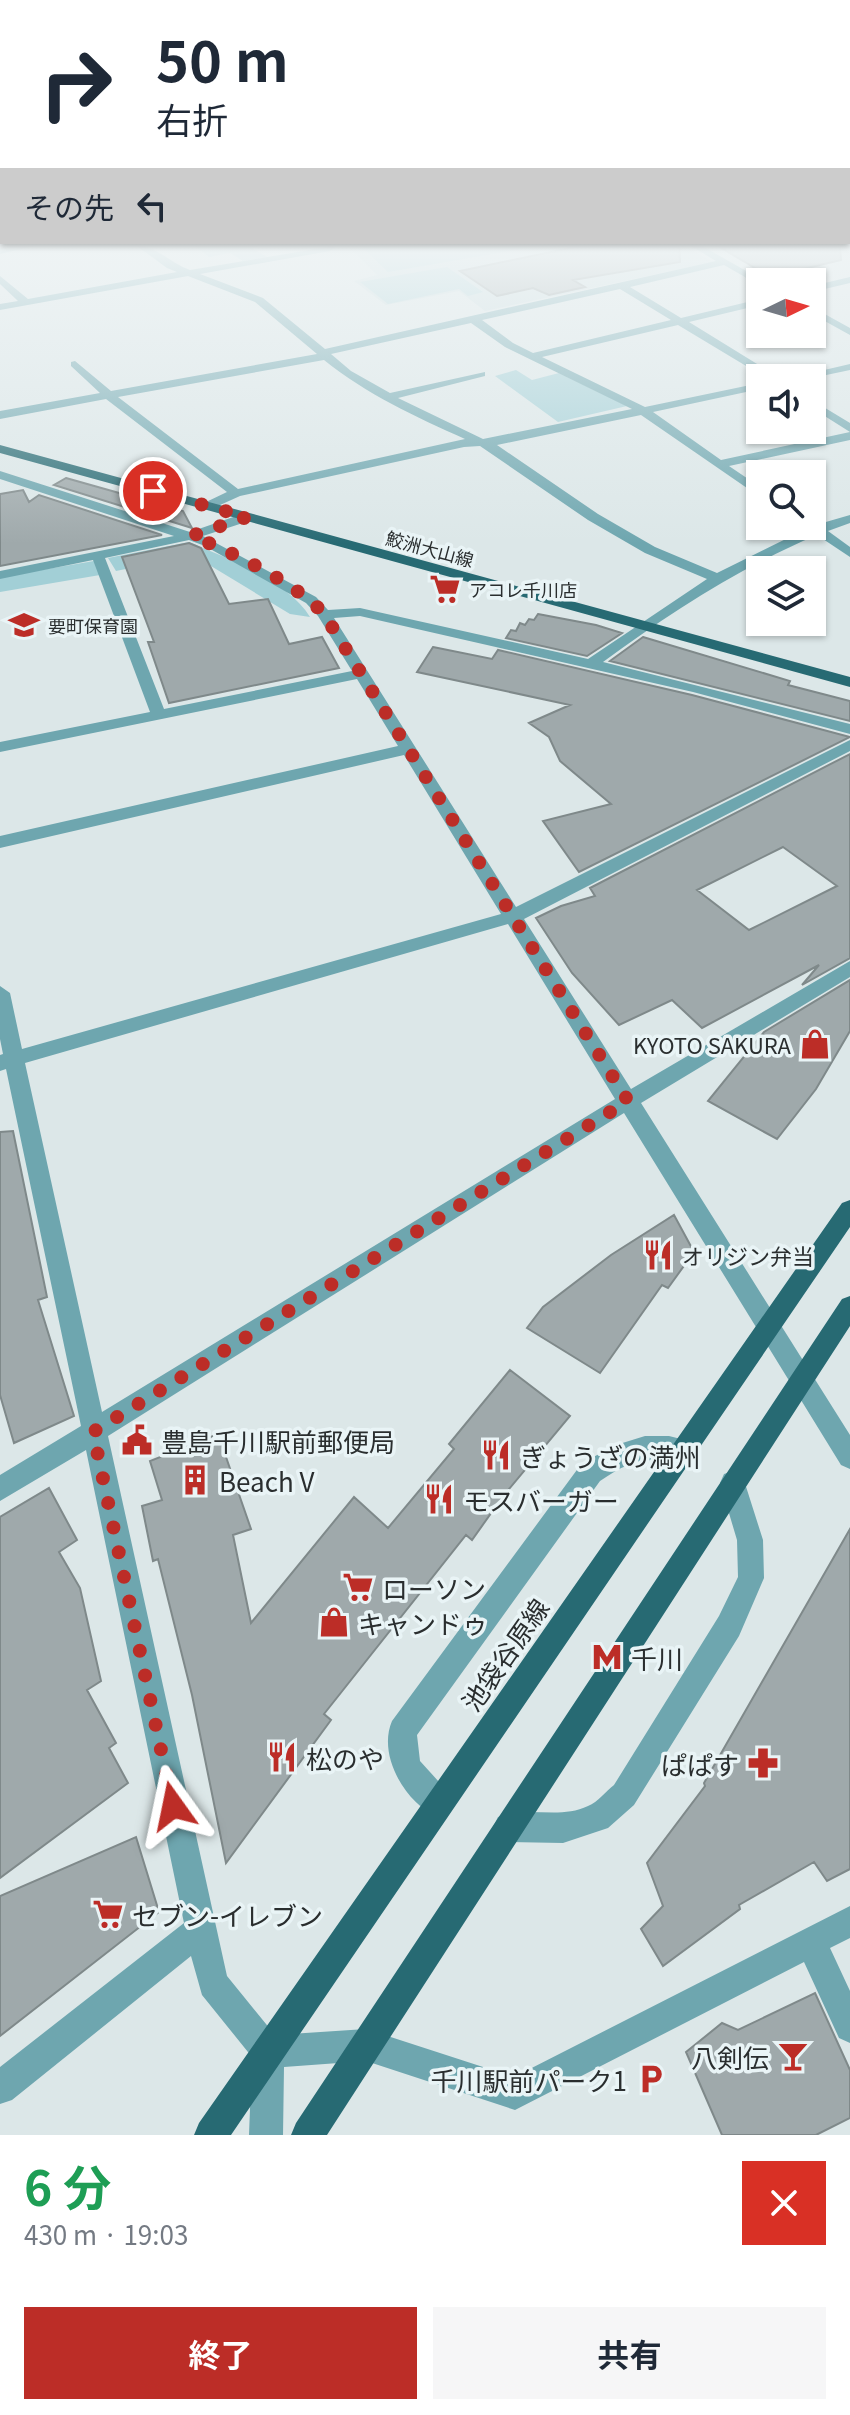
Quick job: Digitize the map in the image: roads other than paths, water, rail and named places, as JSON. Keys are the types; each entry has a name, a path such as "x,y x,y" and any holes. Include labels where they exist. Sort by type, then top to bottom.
{"main road":[{"name":"鮫洲大山線","path":"0,449 850,682"},
{"name":"池袋谷原線","path":"211,2135 850,1209"},
{"path":"308,2135 850,1306"}],"street":[{"path":"313,346 388,397 494,448 593,517 650,550 716,578"},
{"path":"0,415 363,346"},
{"path":"510,346 644,411 746,483"},
{"path":"533,356 577,346"},
{"path":"721,346 751,364"},
{"path":"75,364 108,395 236,493"},
{"path":"826,372 850,367"},
{"path":"388,397 481,374"},
{"path":"209,506 236,493 464,443 494,442 746,389"},
{"path":"826,412 850,428"},
{"path":"720,464 850,436"},
{"path":"0,475 216,546 311,600 324,614 850,1457"},
{"path":"0,575 191,536 247,517"},
{"path":"826,525 850,519"},
{"path":"826,537 850,553"},
{"path":"591,664 716,578 791,540"},
{"path":"98,556 159,715"},
{"path":"324,614 360,612 591,664 850,729"},
{"path":"346,620 584,673 850,744"},
{"path":"0,747 362,673"},
{"path":"7,1061 512,917 850,744"},
{"path":"0,842 408,749"},
{"path":"0,1489 628,1101 850,968"},
{"path":"0,993 7,1061 93,1432 213,1984 268,2052 266,2135"},
{"path":"439,1803 406,1767 402,1731 591,1472 615,1455 635,1448 653,1446 684,1450"},
{"path":"508,1827 563,1828 598,1818 624,1795 729,1626 751,1578 750,1540 733,1483"},
{"path":"268,2052 366,2045 515,2094 850,1921"},
{"path":"0,2088 200,1930"},
{"path":"811,1942 850,2027"}],"place":[{"name":"アコレ千川店","path":"445,589"},
{"name":"要町保育園","path":"24,625"},
{"name":"KYOTO SAKURA","path":"815,1044"},
{"name":"オリジン弁当","path":"658,1255"},
{"name":"豊島千川駅前郵便局","path":"137,1440"},
{"name":"ぎょうざの満州","path":"496,1455"},
{"name":"Beach V","path":"195,1480"},
{"name":"モスバーガー","path":"439,1499"},
{"name":"ローソン","path":"358,1587"},
{"name":"キャンドゥ","path":"334,1622"},
{"name":"千川","path":"607,1657"},
{"name":"松のや","path":"282,1757"},
{"name":"ぱぱす","path":"763,1763"},
{"name":"セブン-イレブン","path":"108,1914"},
{"name":"八剣伝","path":"793,2056"},
{"name":"千川駅前パーク1","path":"651,2079"}]}
